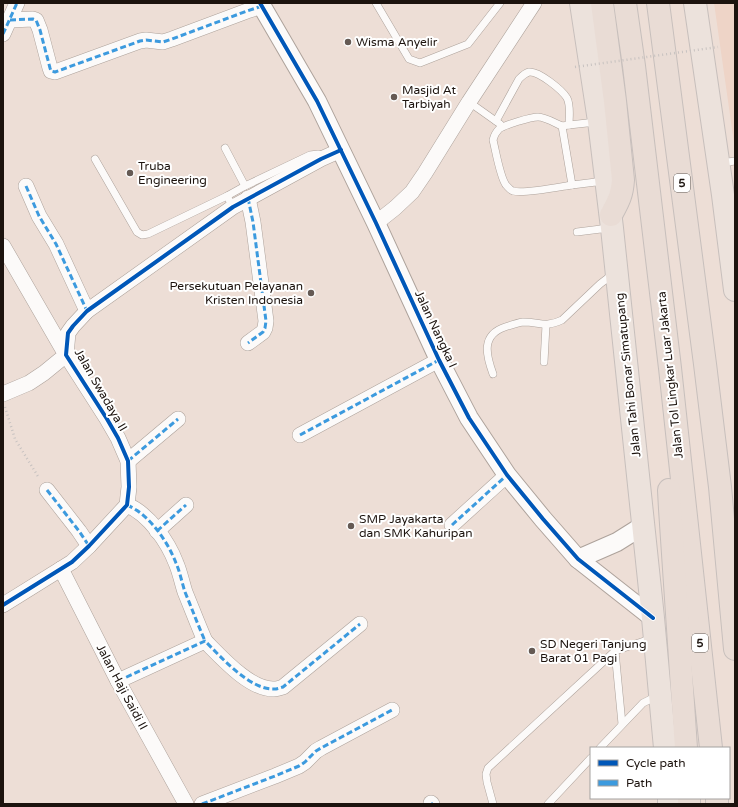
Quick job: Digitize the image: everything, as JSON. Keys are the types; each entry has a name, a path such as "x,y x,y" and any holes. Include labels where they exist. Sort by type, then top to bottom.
{"highway":[{"name":"Jalan Tahi Bonar Simatupang","path":"581,3 599,122 617,271 644,525 665,747"},
{"path":"602,3 615,101 623,180 620,199 611,221"},
{"name":"Jalan Tol Lingkar Luar Jakarta","path":"625,3 670,368 711,747"},
{"name":"5","path":"658,3 706,364 735,649"},
{"path":"695,3 727,162 726,194 735,290"},
{"path":"706,364 730,456 735,488"},
{"path":"670,368 670,509 686,747"}],"street":[{"path":"3,34 17,3"},
{"path":"376,223 412,192 534,3"},
{"path":"10,20 33,19 38,22 51,71 55,72 140,41 146,40 163,42 261,5"},
{"name":"Jalan Nangka I","path":"261,5 317,101 335,153 376,223 439,360 469,418 507,475 578,559 654,628"},
{"name":"Jalan Swadaya II","path":"128,505 128,461 107,418 66,355 68,333 87,311 230,201 335,153"},
{"path":"26,186 39,216 56,244 87,311"},
{"path":"247,192 253,222 266,321 263,332 248,343"},
{"path":"3,246 66,355 29,383 3,394"},
{"path":"300,435 439,360"},
{"path":"128,461 178,419"},
{"path":"452,525 507,475"},
{"path":"46,490 79,531 89,546"},
{"path":"3,605 72,562 128,505 143,514 169,548 205,641 243,676 254,684 274,690 283,687 360,624"},
{"path":"157,531 186,505"},
{"path":"578,559 617,542 644,525"},
{"name":"Jalan Haji Saidi II","path":"61,569 118,681 186,804"},
{"path":"118,681 205,641"},
{"path":"202,804 299,766 318,749 392,710"}],"lane":[{"path":"376,3 409,59 420,63 468,44 500,3"},
{"path":"496,121 523,75 530,72 538,74 560,89 567,98 570,109 565,126 572,185"},
{"path":"469,102 503,127"},
{"path":"599,122 565,126 538,117 532,118 497,130 494,134 493,140 503,179 506,186 513,191 531,191 606,180"},
{"path":"225,148 247,192"},
{"path":"95,159 137,232 142,236 230,201"},
{"path":"577,232 602,230 611,221"},
{"path":"493,374 487,352 488,342 492,335 500,329 512,324 522,322 546,325 562,320 600,284 617,271"},
{"path":"544,362 546,325"},
{"path":"493,804 487,782 486,774 488,768 615,651 639,642 654,628"},
{"path":"615,651 622,724"},
{"path":"601,747 643,703 660,695"},
{"path":"548,804 590,759"}],"path":[{"path":"575,67 718,48"},
{"path":"3,402 15,439 46,490"}],"shaded area":[{"path":"714,3 735,3 735,150"}],"marked path":[{"path":"3,34 17,3"},
{"path":"10,20 36,20 51,71 55,72 140,41 146,40 163,42 262,6"},
{"path":"26,186 39,216 56,244 87,311"},
{"path":"248,198 253,222 266,321 263,332 248,343"},
{"path":"300,435 439,360"},
{"path":"128,461 178,419"},
{"path":"452,525 507,475"},
{"path":"47,490 89,546"},
{"path":"127,505 143,515 157,530 168,546 205,641"},
{"path":"157,531 186,505"},
{"path":"118,681 205,641 236,671 255,684 265,688 274,689 283,687 360,624"},
{"path":"202,804 299,766 316,751 392,710"}],"cycle path":[{"path":"260,3 317,101 376,223 439,360 469,418 507,475 578,559 653,618"},
{"path":"3,605 72,562 127,505 129,487 128,461 118,438 107,419 66,355 68,333 73,326 87,311 233,207 321,159 341,150"}],"place":[{"name":"Wisma Anyelir","path":"348,42"},
{"name":"Masjid At Tarbiyah","path":"394,97"},
{"name":"Truba Engineering","path":"130,173"},
{"name":"Persekutuan Pelayanan Kristen Indonesia","path":"311,293"},
{"name":"SMP Jayakarta dan SMK Kahuripan","path":"351,526"},
{"name":"SD Negeri Tanjung Barat 01 Pagi","path":"532,651"}]}
